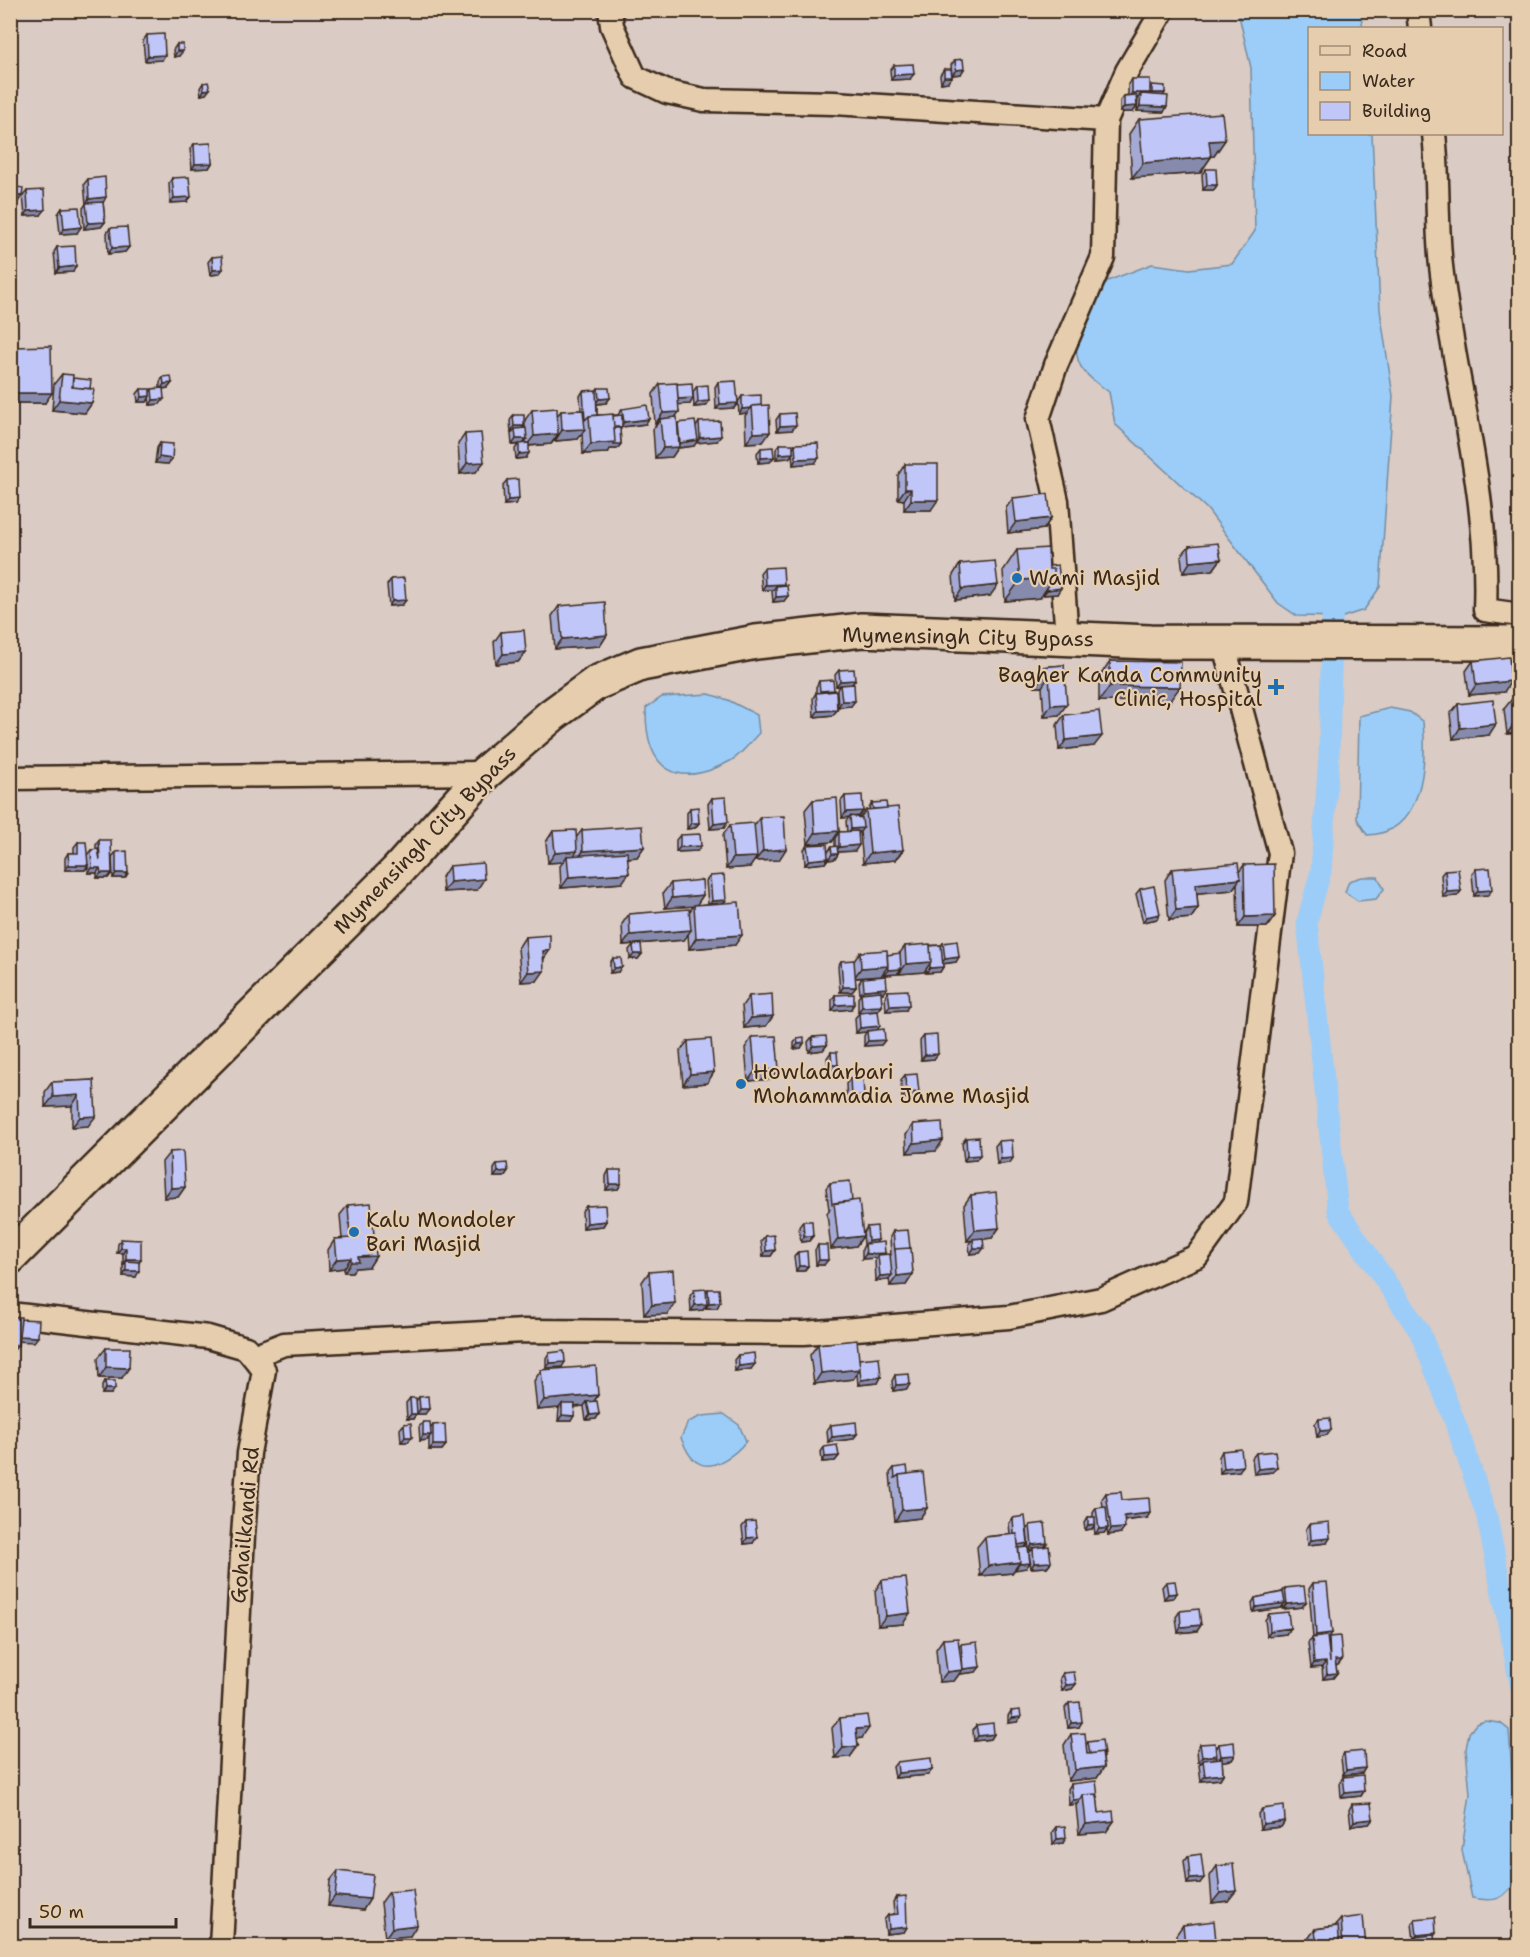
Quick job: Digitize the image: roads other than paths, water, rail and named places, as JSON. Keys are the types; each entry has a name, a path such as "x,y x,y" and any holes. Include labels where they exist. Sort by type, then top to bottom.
{"highway":[{"name":"Mymensingh City Bypass","path":"10,1257 397,871 486,773 552,715 596,683 641,664 756,642 862,630 1223,642 1520,643"}],"street":[{"path":"610,10 612,26 635,76 667,92 704,100 846,104 1106,120"},
{"path":"1067,638 1057,501 1038,419 1056,365 1103,257 1106,120 1127,71 1163,10"},
{"path":"1418,10 1420,27"},
{"path":"1434,135 1441,265 1476,473 1486,567 1485,610 1520,615"},
{"path":"10,1314 208,1337 246,1348 253,1356 284,1344 524,1331 804,1333 1009,1317 1101,1299 1197,1256 1236,1202 1280,853 1223,642"},
{"path":"10,778 486,773"},
{"name":"Gohailkandi Rd","path":"220,1947 249,1453 264,1370 253,1356"}],"water":[{"path":"1238,11 1360,11 1363,27 1308,27 1308,135 1372,135 1380,310 1393,396 1380,587 1364,610 1343,617 1297,616 1278,603 1207,509 1115,424 1109,392 1086,374 1078,361 1076,350 1081,326 1102,283 1152,264 1189,269 1232,264 1255,231 1251,68"},
{"path":"709,694 728,700 757,715 759,733 736,757 712,769 695,774 680,774 668,769 658,760 651,747 646,708 662,697"},
{"path":"1390,708 1410,712 1423,722 1422,776 1410,810 1400,823 1386,832 1367,835 1357,819 1359,716"},
{"path":"1362,877 1378,877 1384,889 1376,899 1358,901 1345,892 1349,881"},
{"path":"724,1414 739,1425 746,1441 724,1460 703,1465 689,1455 681,1438 688,1422 702,1416"},
{"path":"1485,1721 1500,1723 1509,1730 1519,1878 1504,1895 1488,1900 1472,1898 1462,1850 1470,1794 1466,1749 1469,1733 1476,1724"}],"waterway":[{"path":"1333,589 1329,756 1321,871 1307,922 1338,1211 1420,1332 1458,1430 1487,1517 1520,1684"}],"place":[{"name":"Wami Masjid","path":"1017,578"},
{"name":"Bagher Kanda Community Clinic, Hospital","path":"1276,687"},
{"name":"Howladarbari Mohammadia Jame Masjid","path":"741,1084"},
{"name":"Kalu Mondoler Bari Masjid","path":"354,1232"}]}
